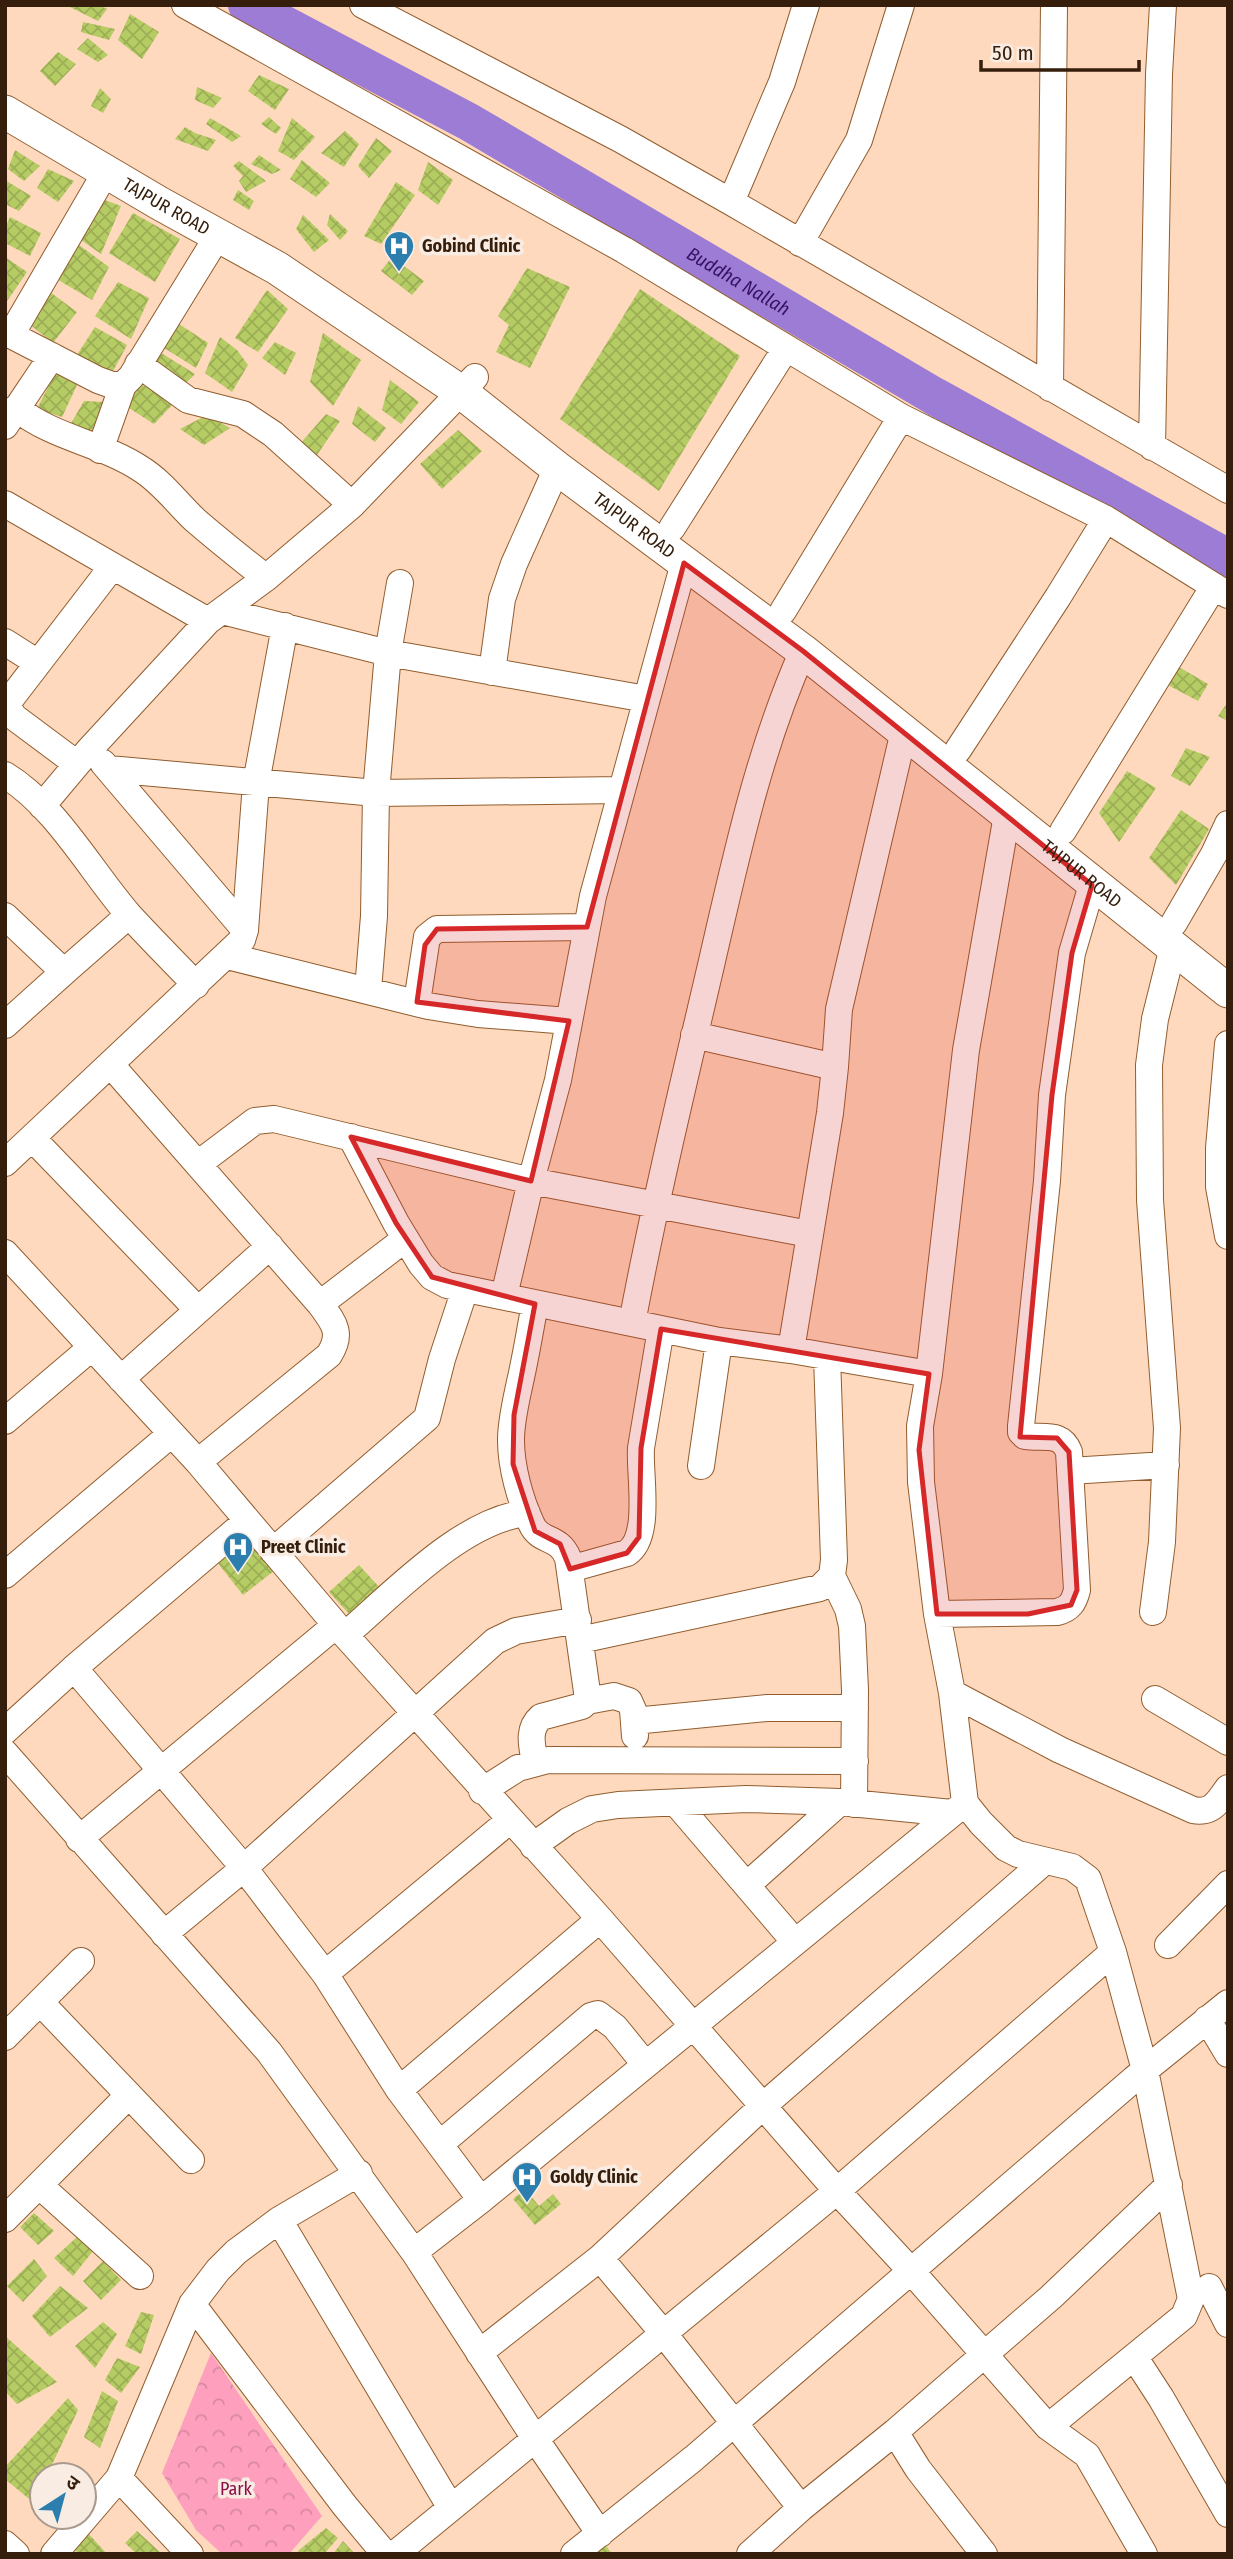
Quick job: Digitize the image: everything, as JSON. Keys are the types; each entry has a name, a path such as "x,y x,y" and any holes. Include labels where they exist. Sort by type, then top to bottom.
{"main road":[{"name":"TAJPUR ROAD","path":"5,88 287,251 468,385 557,468 803,651 1092,885 1228,965"},
{"name":"TAJPUR ROAD","path":"5,112 159,203 287,274 468,385 569,452 783,611 1063,831 1228,991"}],"street":[{"path":"185,5 624,250 901,417 1106,519 1221,591 1063,831"},
{"path":"363,5 620,139 1228,491"},
{"path":"731,202 782,82 806,5"},
{"path":"800,243 859,140 901,5"},
{"path":"1050,388 1054,5"},
{"path":"1152,447 1159,74 1163,5"},
{"path":"107,170 8,333 112,385 130,374"},
{"path":"100,450 130,374 219,234"},
{"path":"672,528 786,348"},
{"path":"52,356 11,417 123,459 151,476 195,519 266,578"},
{"path":"130,374 188,400 243,414 273,433 352,505"},
{"path":"42,806 83,757 215,616 266,578 352,505 468,385"},
{"path":"783,611 901,417"},
{"path":"492,672 502,599 514,564 557,468"},
{"path":"5,504 112,567 215,616 285,626 388,653 646,699"},
{"path":"958,750 1106,519"},
{"path":"504,1296 558,1080 587,927 684,563"},
{"path":"112,567 9,701 9,709 22,723 109,769 376,793 622,790"},
{"path":"368,990 374,916 376,793 388,653 400,583"},
{"path":"5,1163 242,940 256,783 285,626"},
{"path":"5,642 38,663"},
{"path":"632,1323 654,1204 729,883 768,744 786,690 803,651"},
{"path":"790,1350 830,1113 839,1009 904,732"},
{"path":"109,769 245,930"},
{"path":"5,775 18,783 42,806 129,915 196,985"},
{"path":"959,1808 952,1693 937,1614 919,1450 966,1050 1007,815"},
{"path":"1153,1612 1162,1542 1166,1394 1155,1280 1147,1118 1149,1065 1155,1019 1173,935 1228,824"},
{"path":"937,1614 1028,1614 1065,1610 1072,1605 1077,1590 1069,1452 1063,1441 1025,1436 1021,1432 1021,1426 1047,1181 1052,1095 1072,953 1092,885"},
{"path":"5,1025 129,915"},
{"path":"5,916 64,972"},
{"path":"417,1002 427,937 437,929 587,927"},
{"path":"227,956 478,1014 569,1021"},
{"path":"695,1035 835,1067"},
{"path":"1228,1044 1219,1148 1219,1187 1228,1236"},
{"path":"111,1065 320,1304 332,1320 337,1333 329,1356 198,1462"},
{"path":"198,1164 255,1121 274,1119 531,1181 809,1234"},
{"path":"351,1137 421,1264 432,1277 447,1284 719,1341 790,1350 929,1374"},
{"path":"32,1138 197,1310"},
{"path":"320,1304 405,1239"},
{"path":"121,1379 270,1246"},
{"path":"9,1263 198,1462 340,1630 482,1791 600,1919 836,2191 912,2272 1048,2427 1087,2455 1144,2554"},
{"path":"273,1551 427,1418 442,1359 465,1289"},
{"path":"536,1304 511,1440 513,1464 527,1513 539,1535 553,1540 564,1549 570,1569 587,1702"},
{"path":"570,1569 627,1553 632,1550 639,1537 642,1500 639,1465 661,1329"},
{"path":"701,1465 719,1341"},
{"path":"5,1420 91,1348"},
{"path":"747,1885 847,1803 855,1761 852,1626 848,1609 832,1576 834,1560 827,1357"},
{"path":"5,1575 170,1434"},
{"path":"1070,1471 1166,1465"},
{"path":"79,1839 340,1630 463,1536 505,1516 527,1513"},
{"path":"5,1731 247,1521"},
{"path":"164,1934 244,1868 502,1636 516,1631 579,1630 803,1593 820,1588 832,1576"},
{"path":"75,1668 244,1868 325,1975 399,2090 481,2200"},
{"path":"952,1693 1060,1750 1193,1810 1201,1812 1212,1808 1228,1788"},
{"path":"535,1762 531,1739 533,1725 541,1717 574,1710 587,1702 614,1696 622,1697 632,1706 635,1759"},
{"path":"1155,1699 1228,1742"},
{"path":"634,1721 767,1708 855,1708"},
{"path":"5,1753 269,2052 414,2252 600,2534"},
{"path":"482,1791 517,1768 548,1760 855,1761"},
{"path":"533,1846 568,1821 592,1809 618,1805 746,1799 959,1808 1006,1848 1018,1854 1072,1867 1088,1879 1113,1952 1145,2070 1169,2185 1209,2286 1228,2324"},
{"path":"676,1802 795,1942"},
{"path":"414,2252 959,1808"},
{"path":"325,1975 509,1821"},
{"path":"479,2353 600,2258 763,2106 1045,1861"},
{"path":"1168,1945 1228,1884"},
{"path":"399,2090 600,1919"},
{"path":"396,2554 836,2191 1113,1952"},
{"path":"5,2037 82,1961"},
{"path":"41,2003 191,2160"},
{"path":"574,2554 734,2423 1145,2070 1228,2003"},
{"path":"440,2144 591,2016 597,2014 608,2020 645,2064"},
{"path":"1207,2020 1228,2054"},
{"path":"5,2219 129,2095"},
{"path":"54,2554 119,2478 192,2304 218,2270 236,2252 279,2220 359,2173"},
{"path":"39,2185 140,2276"},
{"path":"750,2554 801,2508 985,2356 1169,2185"},
{"path":"279,2220 451,2508"},
{"path":"600,2258 664,2334 801,2508"},
{"path":"1048,2427 1184,2316 1209,2286"},
{"path":"192,2304 345,2506 385,2554"},
{"path":"1135,2358 1228,2514"},
{"path":"895,2432 918,2469 984,2554"},
{"path":"119,2478 190,2554"},
{"path":"5,2544 16,2554"}],"highlighted area":[{"path":"684,563 803,651 1092,885 1072,953 1052,1095 1020,1437 1057,1438 1069,1452 1077,1590 1071,1605 1028,1614 937,1614 919,1450 929,1374 661,1329 641,1448 639,1537 627,1553 570,1569 560,1544 535,1531 513,1464 514,1415 535,1304 432,1277 396,1223 351,1137 531,1181 569,1021 417,1002 425,945 437,929 587,927"}],"green space":[{"name":"Park","path":"211,2353 322,2516 289,2554 222,2554 196,2530 162,2473"}],"building":[{"path":"66,5 99,5 107,9 98,21"},
{"path":"130,14 159,32 142,59 118,40"},
{"path":"83,22 115,29 109,40 81,32"},
{"path":"88,38 108,55 98,62 77,49"},
{"path":"58,52 76,64 55,86 40,71"},
{"path":"259,75 289,89 275,110 248,91"},
{"path":"197,87 222,98 213,108 195,100"},
{"path":"100,88 111,99 103,113 91,106"},
{"path":"269,117 281,128 276,134 261,124"},
{"path":"210,118 241,136 232,142 206,124"},
{"path":"292,118 315,137 294,160 278,151"},
{"path":"185,127 216,140 208,151 175,139"},
{"path":"345,131 359,144 344,167 321,153"},
{"path":"376,138 392,151 369,178 358,166"},
{"path":"15,150 40,166 24,181 8,169"},
{"path":"259,155 281,170 272,174 251,164"},
{"path":"302,160 330,183 316,197 290,179"},
{"path":"239,161 266,181 246,192 239,181 243,176 233,166"},
{"path":"428,162 453,180 438,205 418,190"},
{"path":"48,169 74,181 58,202 37,188"},
{"path":"5,180 31,196 19,211 5,204"},
{"path":"396,182 415,195 381,244 364,236"},
{"path":"238,190 254,201 249,210 233,200"},
{"path":"99,198 121,206 101,254 77,237"},
{"path":"133,213 180,239 155,282 109,253"},
{"path":"330,214 348,231 340,240 327,225"},
{"path":"303,215 329,240 314,252 296,229"},
{"path":"10,217 41,233 30,256 5,243 5,228"},
{"path":"75,242 109,267 92,300 55,278"},
{"path":"5,257 27,272 5,304"},
{"path":"392,257 424,281 412,295 381,271"},
{"path":"527,268 570,287 530,368 496,352 509,325 498,316"},
{"path":"118,282 149,298 131,339 95,316"},
{"path":"640,289 740,356 659,491 560,419"},
{"path":"267,290 288,309 258,352 235,338"},
{"path":"50,292 77,312 53,343 28,323"},
{"path":"179,324 208,343 196,368 158,344"},
{"path":"95,327 127,345 111,375 77,355"},
{"path":"323,333 361,360 333,406 310,382"},
{"path":"220,337 237,350 248,365 232,392 205,373"},
{"path":"275,342 296,353 285,375 262,358"},
{"path":"158,351 195,374 182,387 152,365"},
{"path":"57,369 77,385 62,417 37,409"},
{"path":"390,380 419,402 401,424 382,410"},
{"path":"137,382 175,402 154,424 129,408"},
{"path":"84,401 105,402 90,434 70,425"},
{"path":"358,406 386,428 375,442 352,424"},
{"path":"326,414 340,421 317,455 300,444"},
{"path":"207,415 230,428 204,445 180,429"},
{"path":"458,430 482,451 442,489 420,464"},
{"path":"1179,667 1208,684 1198,701 1166,684"},
{"path":"1228,702 1228,721 1218,716"},
{"path":"1186,748 1210,757 1190,786 1171,776"},
{"path":"1127,771 1156,788 1119,842 1099,813"},
{"path":"1181,810 1209,829 1176,885 1149,858"},
{"path":"253,1534 279,1567 243,1595 217,1562"},
{"path":"359,1565 381,1589 351,1616 329,1592"},
{"path":"525,2189 539,2206 553,2194 561,2204 535,2225 513,2199"},
{"path":"34,2213 54,2231 38,2245 20,2227"},
{"path":"78,2236 93,2251 73,2276 54,2258"},
{"path":"34,2259 47,2276 23,2302 7,2286"},
{"path":"103,2261 121,2280 101,2300 83,2281"},
{"path":"60,2286 88,2308 50,2337 32,2316"},
{"path":"141,2312 154,2315 141,2354 125,2346"},
{"path":"103,2322 117,2334 95,2368 75,2346"},
{"path":"5,2336 57,2382 17,2404 5,2391"},
{"path":"117,2358 140,2367 121,2393 105,2380"},
{"path":"102,2391 118,2401 100,2448 84,2437"},
{"path":"68,2398 78,2410 54,2461 28,2461 28,2498 5,2479 5,2467"},
{"path":"326,2528 338,2538 324,2554 299,2554 298,2551"},
{"path":"137,2531 162,2554 137,2554 125,2543"},
{"path":"87,2532 107,2554 79,2554 75,2550"},
{"path":"343,2541 355,2554 333,2554"},
{"path":"604,2543 612,2554 588,2554"}],"waterway":[{"name":"Buddha Nallah","path":"247,5 469,122 934,396 1228,558"}],"place":[{"name":"Gobind Clinic","path":"399,273"},
{"name":"Preet Clinic","path":"238,1574"},
{"name":"Goldy Clinic","path":"527,2204"}]}
